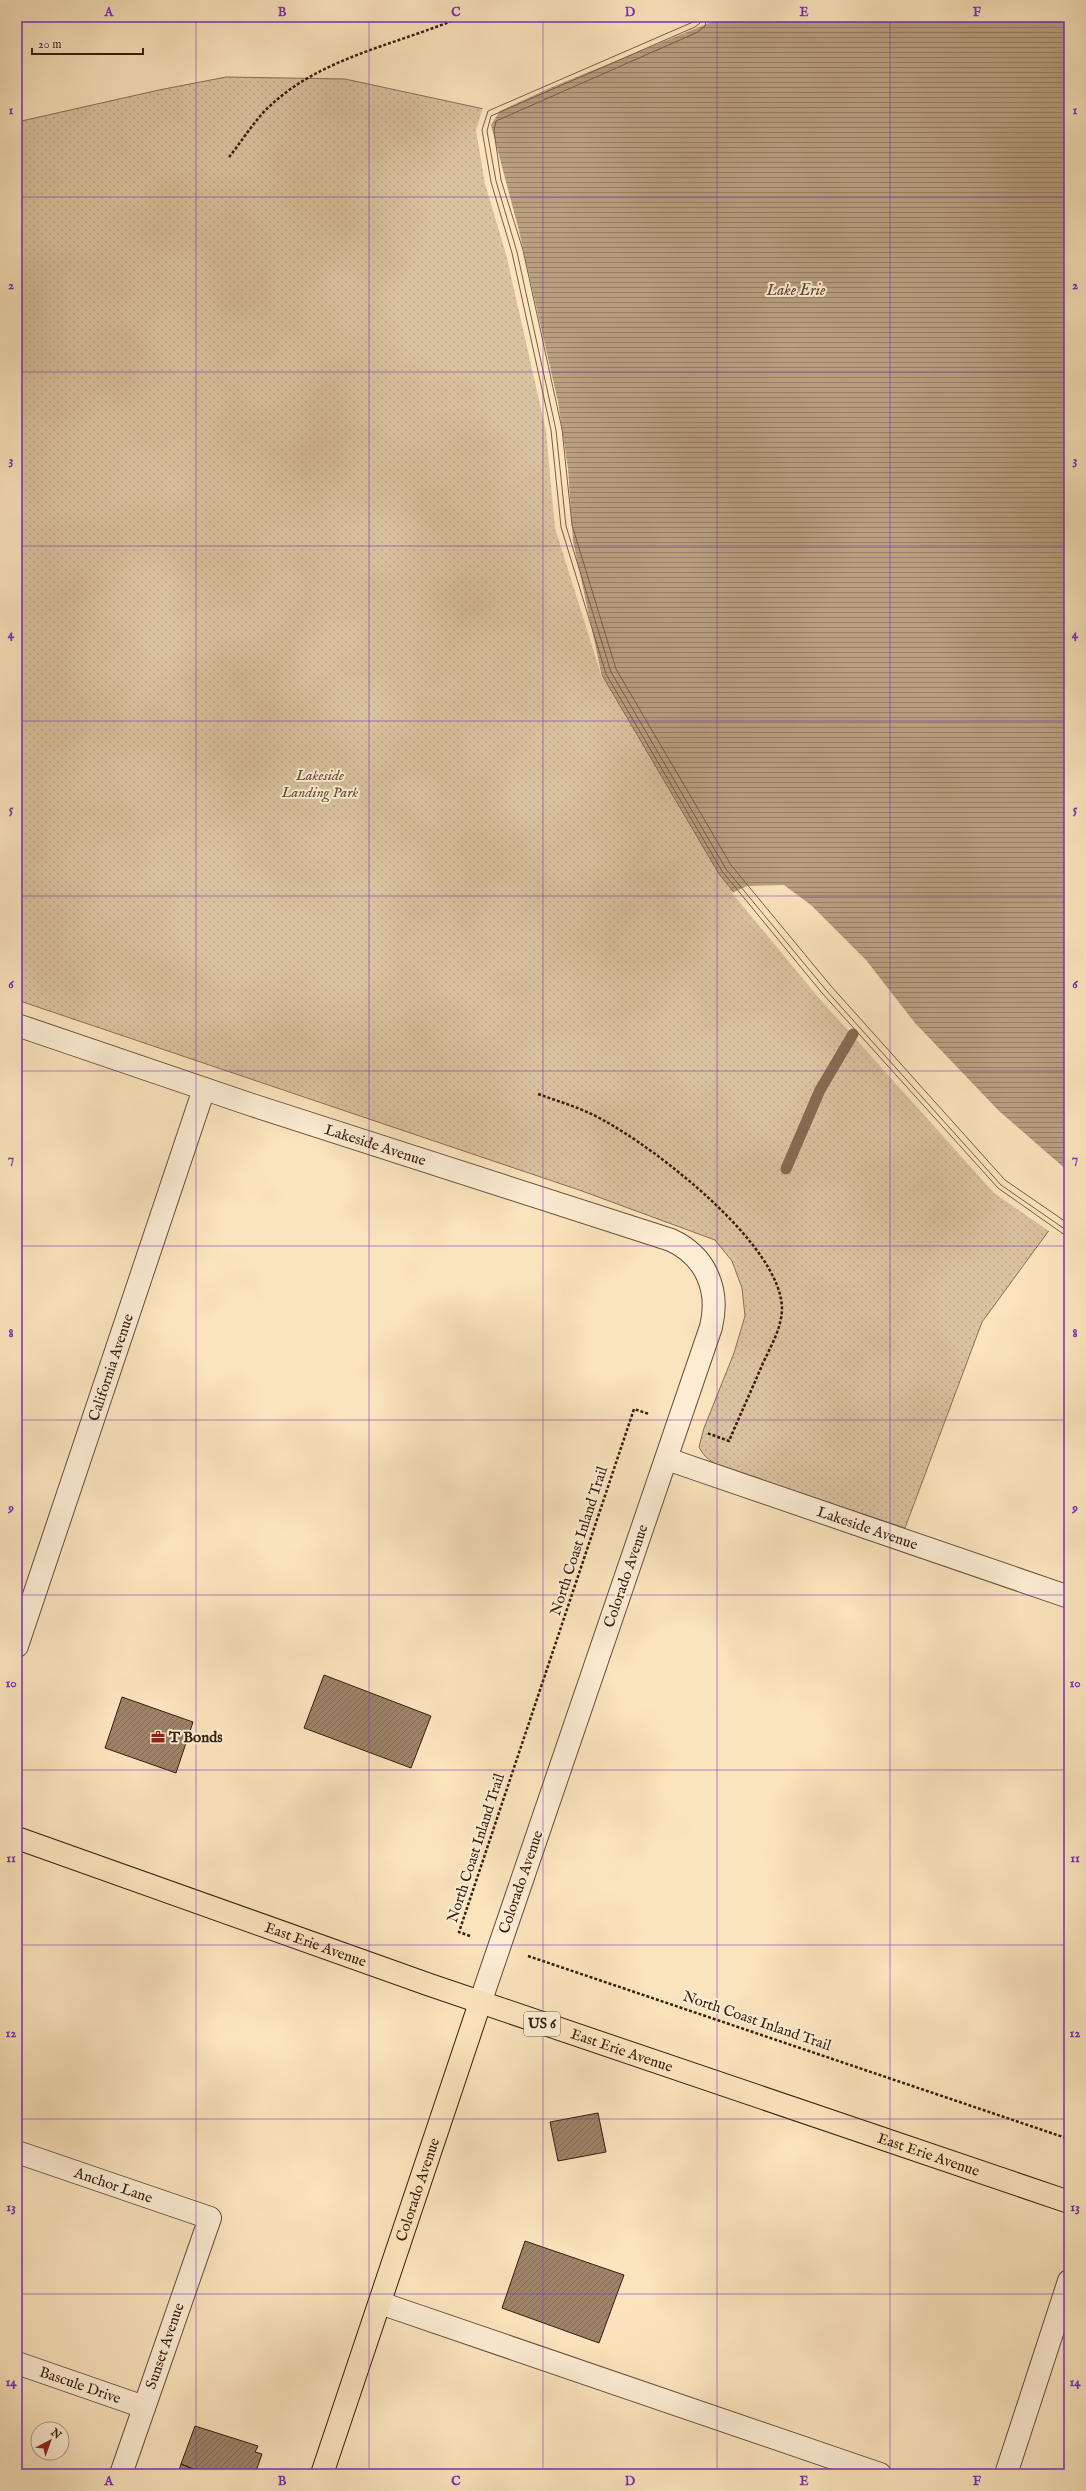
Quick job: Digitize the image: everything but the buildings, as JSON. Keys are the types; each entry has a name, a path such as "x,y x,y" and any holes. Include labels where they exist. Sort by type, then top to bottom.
{"main road":[{"name":"East Erie Avenue","path":"17,1838 480,2002 1069,2202"},
{"name":"Colorado Avenue","path":"322,2474 480,2002"}],"street":[{"name":"Lakeside Avenue","path":"17,1025 204,1089 671,1240 690,1250 699,1258 710,1279 712,1290"},
{"name":"California Avenue","path":"17,1646 204,1089"},
{"name":"Colorado Avenue","path":"480,2002 711,1327 714,1314 712,1290"},
{"name":"Lakeside Avenue","path":"666,1459 1069,1596"},
{"name":"Anchor Lane","path":"17,2152 210,2218"},
{"name":"Sunset Avenue","path":"121,2474 210,2218"},
{"path":"1006,2474 1069,2281"},
{"path":"380,2303 880,2474"},
{"name":"Bascule Drive","path":"17,2363 144,2407"}],"path":[{"path":"229,157 270,105 292,89 326,69 461,17"},
{"name":"North Coast Inland Trail","path":"678,1423 634,1409 459,1932 1069,2139"}],"green space":[{"name":"Lakeside Landing Park","path":"226,77 345,79 484,109 1050,1229 982,1322 905,1528 725,1468 710,1460 701,1451 699,1447 704,1428 734,1353 745,1316 742,1288 732,1261 715,1240 582,1191 17,1000 17,122 159,90"}],"water":[{"name":"Lake Erie","path":"695,17 1069,17 1069,1243 819,996 719,874 602,675 557,528 547,431 484,109"}],"pier":[{"path":"691,17 724,17 552,87 500,111 491,125 519,231 558,402 568,469 573,541 603,681 555,528 546,431 506,254 485,184 476,130 483,107"},
{"path":"784,885 811,905 866,960 915,1023 999,1111 1069,1172 1069,1245 994,1193 818,997 732,893 747,886"}],"waterway":[{"path":"786,1169 820,1090 853,1034"}],"place":[{"name":"T Bonds","path":"158,1737"}]}
